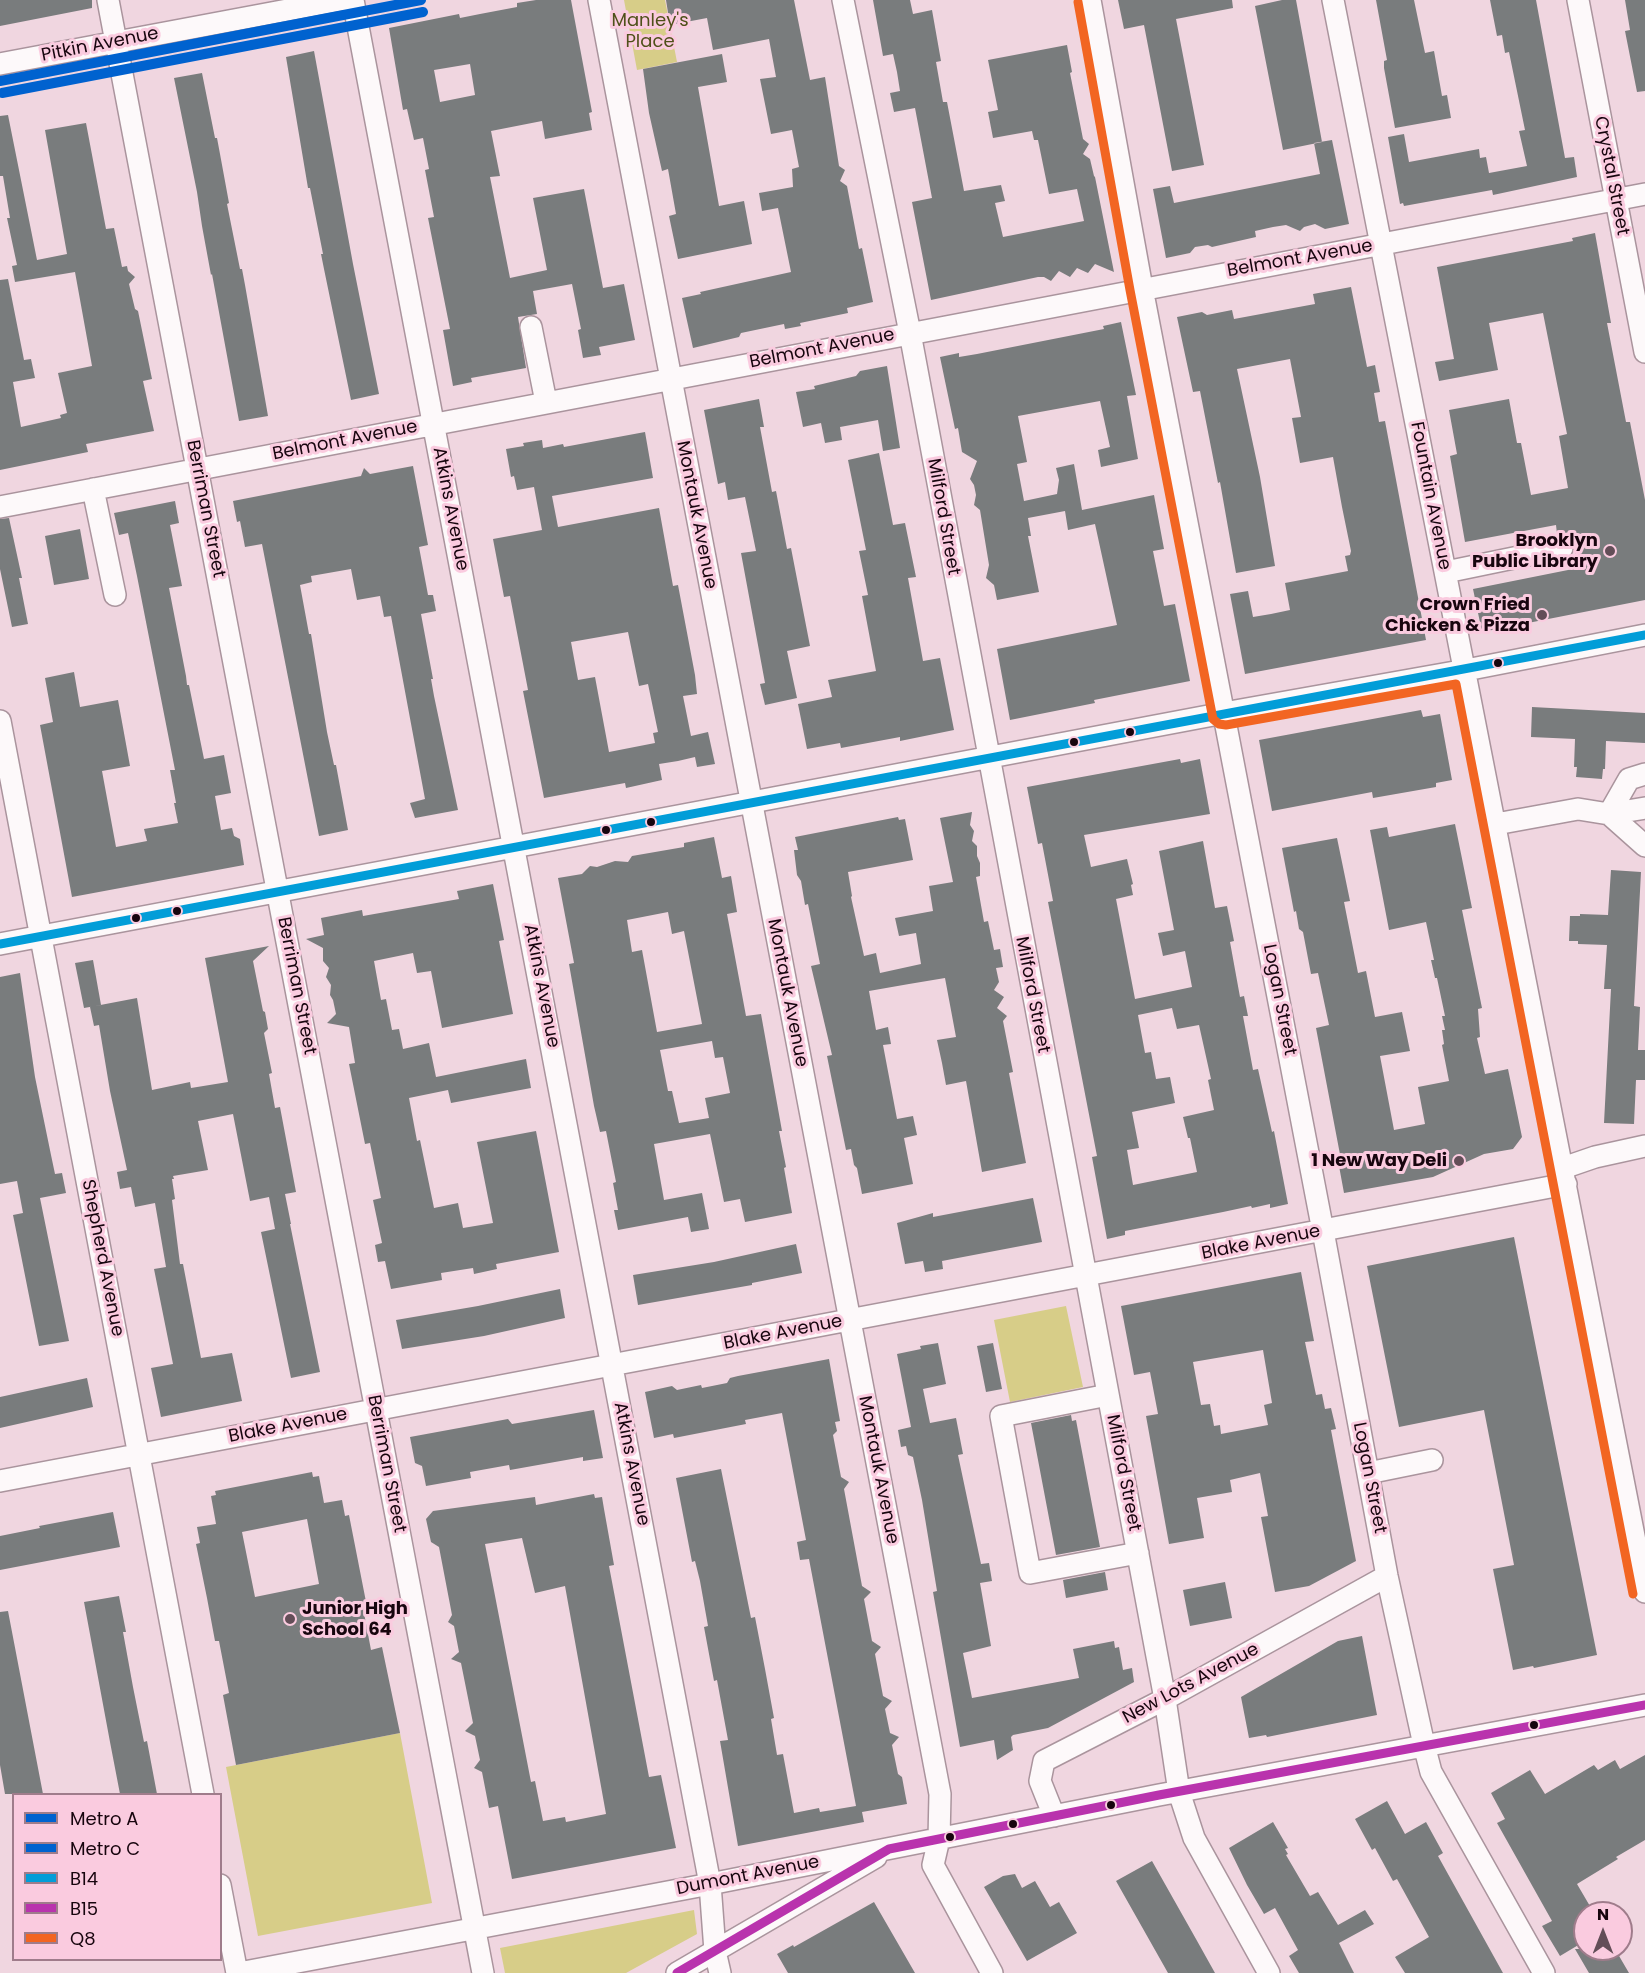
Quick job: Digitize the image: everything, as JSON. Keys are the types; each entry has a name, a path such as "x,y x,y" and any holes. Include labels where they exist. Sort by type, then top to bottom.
{"street":[{"name":"Berriman Street","path":"108,0 483,1973"},
{"name":"Pitkin Avenue","path":"0,64 341,0"},
{"name":"Atkins Avenue","path":"353,0 710,1884 715,1951 720,1973"},
{"name":"Montauk Avenue","path":"599,0 940,1794 939,1839 933,1865 992,1973"},
{"name":"Milford Street","path":"843,0 910,333 1165,1699 1179,1792 1194,1838 1269,1973"},
{"name":"Logan Street","path":"1090,0 1142,288 1387,1576 1424,1745 1431,1772 1544,1973"},
{"name":"Fountain Avenue","path":"1333,0 1645,1592"},
{"name":"Crystal Street","path":"1578,0 1645,352"},
{"name":"Belmont Avenue","path":"0,507 1645,194"},
{"path":"531,327 546,402"},
{"path":"93,489 115,595"},
{"path":"1446,572 1562,548"},
{"path":"0,944 1224,712 1466,670 1645,635"},
{"name":"Shepherd Avenue","path":"0,721 203,1793"},
{"path":"1609,814 1629,779 1645,774"},
{"path":"1496,824 1578,809 1609,814 1645,808"},
{"path":"1609,814 1645,846"},
{"name":"Blake Avenue","path":"0,1481 1323,1231 1565,1176 1595,1157 1645,1146"},
{"path":"1108,1395 1001,1416 1030,1573 1138,1553"},
{"path":"1368,1473 1432,1460"},
{"name":"New Lots Avenue","path":"1053,1816 1040,1780 1044,1761 1165,1699 1387,1576"},
{"name":"Dumont Avenue","path":"238,1973 1424,1745 1645,1705"},
{"path":"677,1973 889,1849"},
{"path":"222,1895 238,1973"}],"green space":[{"name":"Manley's Place","path":"624,0 665,0 677,62 637,70"},
{"path":"1066,1306 1083,1387 1010,1402 994,1320"},
{"path":"400,1733 432,1903 258,1936 226,1767"},
{"path":"694,1910 697,1934 626,1973 505,1973 500,1948"}],"building":[{"path":"0,0 92,0 92,8 0,26"},
{"path":"536,0 571,0 592,112 589,113 592,130 545,139 542,121 491,131 500,176 490,177 510,278 547,270 533,198 584,189 603,288 624,284 635,340 599,347 601,355 583,358 578,330 581,329 572,284 533,291 537,314 518,317 526,368 471,378 472,382 453,386 443,330 450,329 428,218 434,217 425,170 429,169 423,138 414,140 407,109 403,110 389,28 459,14 460,18 517,7 517,3","holes":["470,64 475,95 440,102 434,70"]},
{"path":"666,0 794,0 810,80 825,77 839,166 845,170 840,181 847,186 859,249 862,248 873,302 847,308 848,313 800,323 801,326 785,329 784,324 741,333 739,337 693,348 682,298 791,272 778,208 762,211 759,193 793,187 792,169 799,167 792,130 771,134 760,79 776,77 769,39 713,50 707,18 670,25"},
{"path":"873,0 910,0 913,14 932,10 941,61 936,62 943,102 947,102 964,191 1001,185 1005,201 995,203 1003,237 1084,221 1077,189 1049,194 1038,140 1034,140 1032,131 993,138 988,112 998,110 988,60 1067,45 1083,139 1089,144 1083,154 1090,159 1095,177 1114,272 1095,264 1088,273 1077,268 1070,277 1059,271 1051,281 1038,277 931,300 912,202 932,198 915,108 894,112 890,93 900,91 897,72 893,54 883,56"},
{"path":"1118,0 1232,0 1233,8 1176,19 1204,165 1172,171 1144,25 1124,29"},
{"path":"1282,0 1296,0 1322,142 1283,150 1255,6"},
{"path":"1376,0 1414,0 1425,53 1434,51 1442,96 1447,95 1451,118 1395,128 1384,68 1384,61 1387,60"},
{"path":"1490,0 1536,0 1565,158 1574,157 1577,177 1493,195 1492,190 1404,206 1403,203 1400,204 1388,137 1404,134 1409,162 1479,149 1480,158 1486,157 1489,173 1527,166 1519,131 1525,130 1509,52 1505,53 1502,35 1497,36"},
{"path":"1625,0 1645,0 1645,91 1637,92 1625,31 1630,30"},
{"path":"314,51 379,394 351,400 310,188 308,188 286,57"},
{"path":"722,54 727,82 698,87 719,206 744,201 752,244 678,259 669,216 676,214 668,169 662,171 649,113 643,69"},
{"path":"202,73 215,138 217,138 229,203 227,204 240,269 242,269 268,416 239,421 174,78"},
{"path":"8,115 37,260 67,254 45,130 86,123 106,229 114,228 122,267 127,266 128,271 135,277 129,284 135,309 138,311 152,379 143,381 154,431 86,444 88,452 0,470 0,280 8,279 24,360 31,359 35,378 13,382 21,427 61,418 60,415 67,413 58,373 92,366 75,272 15,282 12,266 17,265 7,218 10,218 3,176 0,176 0,116"},
{"path":"1332,140 1349,224 1325,229 1315,224 1304,227 1300,231 1286,225 1273,227 1255,231 1256,237 1212,247 1208,245 1195,247 1190,253 1166,258 1153,189 1170,186 1174,203 1320,174 1314,143"},
{"path":"1595,233 1611,323 1607,323 1626,422 1630,422 1645,500 1645,600 1482,632 1473,589 1578,568 1571,532 1557,534 1556,525 1465,542 1450,456 1457,454 1449,410 1509,399 1517,443 1521,443 1531,495 1568,488 1559,436 1567,434 1543,313 1489,323 1498,370 1439,381 1435,362 1454,359 1437,267 1573,241 1572,238"},
{"path":"1351,287 1367,367 1375,365 1380,392 1374,393 1379,422 1385,421 1426,640 1245,674 1230,594 1248,591 1253,617 1290,610 1285,583 1348,571 1345,556 1350,555 1351,551 1333,457 1300,463 1292,418 1301,417 1290,359 1237,369 1260,477 1275,566 1236,573 1220,482 1218,483 1200,391 1193,392 1177,317 1202,312 1207,315 1232,310 1234,319 1315,304 1313,294"},
{"path":"1121,322 1136,395 1127,396 1138,459 1101,467 1098,450 1110,447 1100,401 1018,416 1027,462 1017,464 1024,501 1057,494 1059,480 1056,468 1074,464 1082,510 1154,495 1164,549 1153,551 1164,606 1175,604 1190,681 1010,720 997,649 1117,625 1095,524 1068,530 1065,511 1028,518 1031,536 1028,536 1039,592 997,600 994,585 986,578 989,565 980,510 974,505 976,495 970,479 977,461 962,452 940,357 959,353 959,357 977,354 1104,329 1103,326"},
{"path":"887,366 900,448 883,451 878,420 840,427 842,440 825,443 821,423 803,427 796,392 815,389 814,386 856,376 860,371"},
{"path":"759,399 764,427 760,427 772,492 776,491 787,549 791,548 810,646 787,651 797,698 765,705 760,684 765,683 741,553 756,551 745,497 728,500 725,482 718,484 704,410"},
{"path":"645,432 653,478 552,496 558,527 659,508 673,586 678,585 695,675 697,694 683,696 691,736 708,732 715,764 697,767 695,757 659,764 662,780 626,788 625,783 544,798 523,691 528,690 510,596 504,597 493,539 542,530 534,487 517,490 514,476 511,477 506,449 542,440 543,448 563,444 564,447","holes":["628,632 639,686 648,684 658,732 653,733 655,743 609,752 595,677 578,680 571,642"]},
{"path":"879,453 893,525 905,523 916,577 908,578 923,661 940,658 954,730 900,741 900,737 841,748 840,743 807,749 798,704 832,697 828,680 876,671 862,596 868,595 859,551 866,550 848,460"},
{"path":"413,466 428,545 419,547 428,595 433,595 436,611 421,614 434,696 458,810 415,818 410,803 425,799 391,616 384,617 380,596 357,600 351,569 311,576 312,582 300,585 348,830 319,836 262,544 245,547 233,501 361,476 364,468 370,474"},
{"path":"175,501 179,523 170,525 182,586 169,588 187,685 189,685 204,759 224,755 231,793 215,796 221,830 232,828 234,836 240,839 244,865 72,897 40,725 53,722 45,678 74,672 80,707 118,700 130,766 102,771 116,847 147,841 144,829 178,823 170,770 175,770 137,576 128,533 119,535 114,513"},
{"path":"9,518 22,578 19,578 28,624 12,627 0,569 0,519"},
{"path":"80,529 89,579 54,585 45,536"},
{"path":"1532,707 1645,713 1645,743 1606,741 1605,769 1603,769 1602,779 1576,777 1575,739 1531,737"},
{"path":"1421,710 1423,717 1440,714 1452,780 1436,783 1436,787 1373,798 1372,792 1272,811 1259,740"},
{"path":"1180,759 1181,763 1200,759 1210,814 1084,835 1091,867 1127,859 1133,884 1131,885 1133,895 1116,899 1135,999 1192,987 1185,951 1163,956 1158,933 1174,930 1159,851 1203,841 1215,908 1227,906 1234,941 1230,942 1240,997 1244,996 1248,1016 1243,1016 1253,1070 1258,1069 1272,1132 1274,1131 1288,1204 1270,1208 1270,1204 1252,1208 1251,1206 1125,1231 1125,1235 1107,1239 1092,1157 1097,1156 1048,902 1053,901 1042,843 1038,844 1027,787","holes":["1172,1008 1177,1029 1199,1025 1211,1079 1208,1080 1214,1110 1183,1117 1197,1172 1133,1185 1127,1150 1139,1148 1132,1112 1175,1103 1170,1077 1156,1079 1151,1052 1145,1053 1138,1015"]},
{"path":"972,812 970,825 974,831 972,841 977,846 980,863 980,876 976,877 984,922 988,921 994,950 1000,949 1003,967 996,968 999,982 994,990 1004,997 997,1008 1007,1016 1003,1021 1013,1072 1009,1073 1026,1163 982,1172 966,1081 946,1085 937,1040 956,1037 945,978 869,991 876,1030 888,1027 891,1044 883,1045 897,1119 913,1116 917,1135 904,1138 913,1184 862,1194 851,1149 846,1150 827,1056 832,1055 811,966 820,964 808,904 805,905 801,881 797,875 794,850 798,850 795,837 898,817 899,820 905,819 913,860 848,872 864,956 876,953 880,973 921,964 916,933 899,936 895,918 933,911 929,886 953,882 940,818"},
{"path":"1455,824 1472,908 1462,910 1482,1008 1478,1009 1480,1037 1477,1038 1485,1074 1508,1069 1522,1137 1513,1149 1484,1154 1433,1177 1344,1193 1339,1166 1342,1165 1316,1028 1329,1025 1318,973 1311,974 1303,932 1299,929 1296,911 1294,912 1282,848 1337,838 1350,901 1344,902 1358,973 1366,971 1375,1017 1402,1012 1410,1051 1380,1056 1394,1130 1425,1124 1418,1087 1449,1081 1442,1045 1444,1044 1442,1030 1445,1030 1442,1016 1445,1016 1431,960 1434,960 1426,922 1389,930 1370,830 1387,827 1389,837"},
{"path":"714,837 722,878 731,876 737,912 727,914 746,1016 761,1014 782,1131 779,1131 792,1213 745,1222 740,1199 724,1202 710,1134 654,1144 664,1200 702,1193 709,1229 691,1232 688,1217 618,1230 614,1210 618,1210 613,1183 616,1182 606,1131 600,1132 594,1106 569,964 574,963 558,878 582,874 590,866 597,867 615,861 628,862 632,856 684,847 684,843","holes":["668,912 672,934 684,931 702,1024 657,1032 642,950 632,952 627,920","712,1041 715,1058 723,1057 730,1093 705,1098 709,1118 679,1123 672,1091 668,1091 660,1050"]},
{"path":"1611,870 1641,872 1634,1006 1640,1007 1638,1050 1645,1050 1645,1080 1636,1080 1634,1124 1604,1123 1611,989 1604,989 1607,945 1578,944 1578,941 1569,941 1570,916 1608,915"},
{"path":"493,884 504,940 499,941 513,1014 442,1028 431,971 417,973 413,953 374,961 381,1000 386,999 392,1030 399,1029 403,1049 429,1043 436,1077 526,1059 531,1088 451,1103 448,1090 409,1098 434,1208 458,1203 463,1228 493,1223 477,1142 536,1131 559,1252 496,1264 497,1269 474,1274 473,1268 441,1273 442,1280 391,1289 385,1261 378,1262 375,1245 382,1243 373,1200 381,1198 370,1143 365,1144 349,1064 355,1063 349,1027 327,1023 336,1014 330,995 331,985 326,977 329,968 323,961 323,948 306,939 324,935 321,918 362,910 363,916 459,899 457,891"},
{"path":"269,946 253,961 268,1029 264,1033 272,1073 269,1074 275,1108 280,1107 296,1192 285,1194 320,1372 291,1378 261,1232 275,1229 269,1197 250,1201 233,1114 198,1121 208,1170 173,1176 174,1179 172,1179 175,1199 172,1200 180,1264 183,1264 201,1358 232,1353 242,1401 161,1417 151,1368 173,1364 154,1269 166,1267 155,1203 135,1207 131,1187 120,1189 117,1172 127,1170 99,1025 94,1026 90,1007 137,998 152,1090 190,1082 191,1088 228,1082 205,958"},
{"path":"93,960 101,1005 84,1008 75,963"},
{"path":"20,973 35,1077 51,1155 55,1174 62,1173 66,1193 40,1198 69,1341 39,1346 13,1215 23,1213 17,1181 0,1184 0,977"},
{"path":"1033,1198 1042,1242 942,1261 943,1269 925,1272 923,1261 905,1264 897,1223 933,1213 933,1217"},
{"path":"1514,1237 1597,1655 1513,1670 1493,1569 1514,1565 1484,1410 1399,1427 1367,1266"},
{"path":"796,1244 802,1273 752,1283 752,1285 638,1305 633,1275 714,1262"},
{"path":"1301,1272 1314,1341 1305,1342 1316,1395 1322,1394 1325,1409 1331,1408 1336,1429 1331,1430 1356,1561 1309,1586 1275,1592 1261,1517 1268,1516 1260,1473 1230,1480 1232,1492 1197,1498 1204,1538 1169,1544 1146,1416 1158,1414 1150,1372 1134,1375 1121,1306","holes":["1263,1350 1272,1403 1264,1405 1268,1425 1221,1434 1220,1425 1214,1426 1210,1404 1201,1405 1193,1362"]},
{"path":"560,1289 565,1318 484,1336 402,1349 396,1320"},
{"path":"938,1343 946,1384 923,1389 930,1423 956,1418 963,1454 958,1455 981,1564 989,1563 992,1581 980,1583 991,1646 963,1653 972,1698 1079,1678 1073,1649 1114,1641 1115,1648 1119,1647 1123,1670 1132,1668 1134,1682 1048,1728 1013,1735 1011,1737 1013,1750 997,1760 994,1740 960,1747 933,1592 937,1591 922,1500 913,1457 908,1455 906,1446 901,1447 898,1430 911,1427 897,1354"},
{"path":"993,1343 1002,1389 986,1392 977,1346"},
{"path":"829,1359 840,1421 835,1422 837,1431 833,1435 841,1477 849,1482 844,1489 862,1586 871,1592 864,1599 872,1641 881,1647 875,1654 883,1696 892,1701 885,1709 890,1733 899,1737 892,1745 898,1774 902,1777 907,1804 862,1812 864,1822 738,1846 720,1741 728,1740 704,1627 708,1626 700,1581 695,1561 692,1562 676,1478 721,1469 751,1618 755,1617 774,1718 771,1719 777,1755 783,1754 794,1813 819,1808 820,1812 856,1806 809,1559 800,1560 797,1542 806,1540 782,1413 745,1420 746,1424 674,1438 673,1434 654,1438 645,1392 672,1386 677,1390 701,1385 702,1388 727,1383 730,1378 738,1376"},
{"path":"87,1378 93,1407 0,1428 0,1397"},
{"path":"594,1410 603,1458 583,1461 583,1457 510,1470 509,1465 470,1472 471,1478 426,1486 422,1466 415,1463 410,1437 508,1419 512,1424"},
{"path":"1071,1415 1072,1421 1076,1420 1100,1547 1056,1555 1031,1423"},
{"name":"Junior High School 64","path":"312,1472 313,1477 319,1476 324,1503 342,1500 345,1516 349,1515 368,1612 364,1613 371,1650 382,1647 400,1733 236,1765 223,1695 229,1693 219,1641 215,1641 196,1544 200,1543 197,1527 216,1524 211,1496 216,1495 215,1491","holes":["307,1519 319,1584 255,1597 242,1532"]},
{"path":"594,1494 595,1498 602,1497 614,1565 609,1566 649,1777 661,1775 676,1848 512,1879 498,1806 489,1808 482,1772 474,1768 480,1760 475,1736 465,1731 473,1723 461,1663 451,1659 459,1652 454,1626 448,1622 452,1615 439,1547 431,1542 426,1519 433,1511 535,1497 536,1505","holes":["522,1538 535,1593 565,1586 606,1814 566,1822 565,1817 543,1821 535,1781 531,1782 485,1544"]},
{"path":"113,1512 120,1547 0,1570 0,1536"},
{"path":"1105,1572 1108,1590 1066,1598 1063,1580"},
{"path":"1225,1582 1232,1618 1190,1626 1183,1590"},
{"path":"119,1596 133,1687 144,1742 147,1741 157,1793 120,1793 84,1602"},
{"path":"8,1611 43,1793 5,1794 0,1765 0,1612"},
{"path":"1362,1636 1377,1715 1267,1737 1266,1735 1249,1738 1241,1697 1338,1641"},
{"path":"1645,1755 1645,1840 1577,1884 1587,1901 1573,1901 1573,1948 1560,1956 1542,1926 1552,1921 1497,1823 1505,1819 1491,1793 1530,1770 1545,1794 1594,1765 1598,1770 1615,1760 1620,1769"},
{"path":"1387,1801 1405,1834 1426,1822 1443,1853 1438,1856 1503,1973 1405,1973 1395,1957 1429,1937 1397,1879 1393,1881 1375,1848 1372,1850 1355,1819"},
{"path":"1273,1822 1288,1848 1285,1849 1288,1854 1286,1855 1310,1896 1318,1892 1338,1925 1365,1910 1374,1924 1339,1943 1354,1973 1299,1973 1289,1956 1298,1950 1275,1908 1264,1914 1247,1885 1229,1848"},
{"path":"1152,1861 1215,1973 1168,1973 1116,1881"},
{"path":"1015,1874 1022,1888 1035,1881 1050,1907 1059,1902 1077,1933 1027,1961 984,1887 1003,1876"},
{"path":"874,1902 915,1973 788,1973 777,1954 793,1945 794,1947"},
{"path":"1582,1961 1622,1961 1629,1973 1589,1973"}],"metro line":[{"name":"A","path":"0,81 421,0"},
{"name":"C","path":"2,93 423,12"}],"transit line":[{"name":"Q8","path":"1078,2 1130,290 1213,719 1219,724 1226,725 1456,684 1633,1594"},
{"name":"B14","path":"0,944 1645,635"},
{"name":"B15","path":"677,1973 889,1849 1159,1795 1645,1705"}],"place":[{"name":"Brooklyn Public Library","path":"1610,551"},
{"name":"Crown Fried Chicken & Pizza","path":"1542,615"},
{"name":"1 New Way Deli","path":"1459,1161"},
{"name":"Junior High School 64","path":"290,1619"}]}
